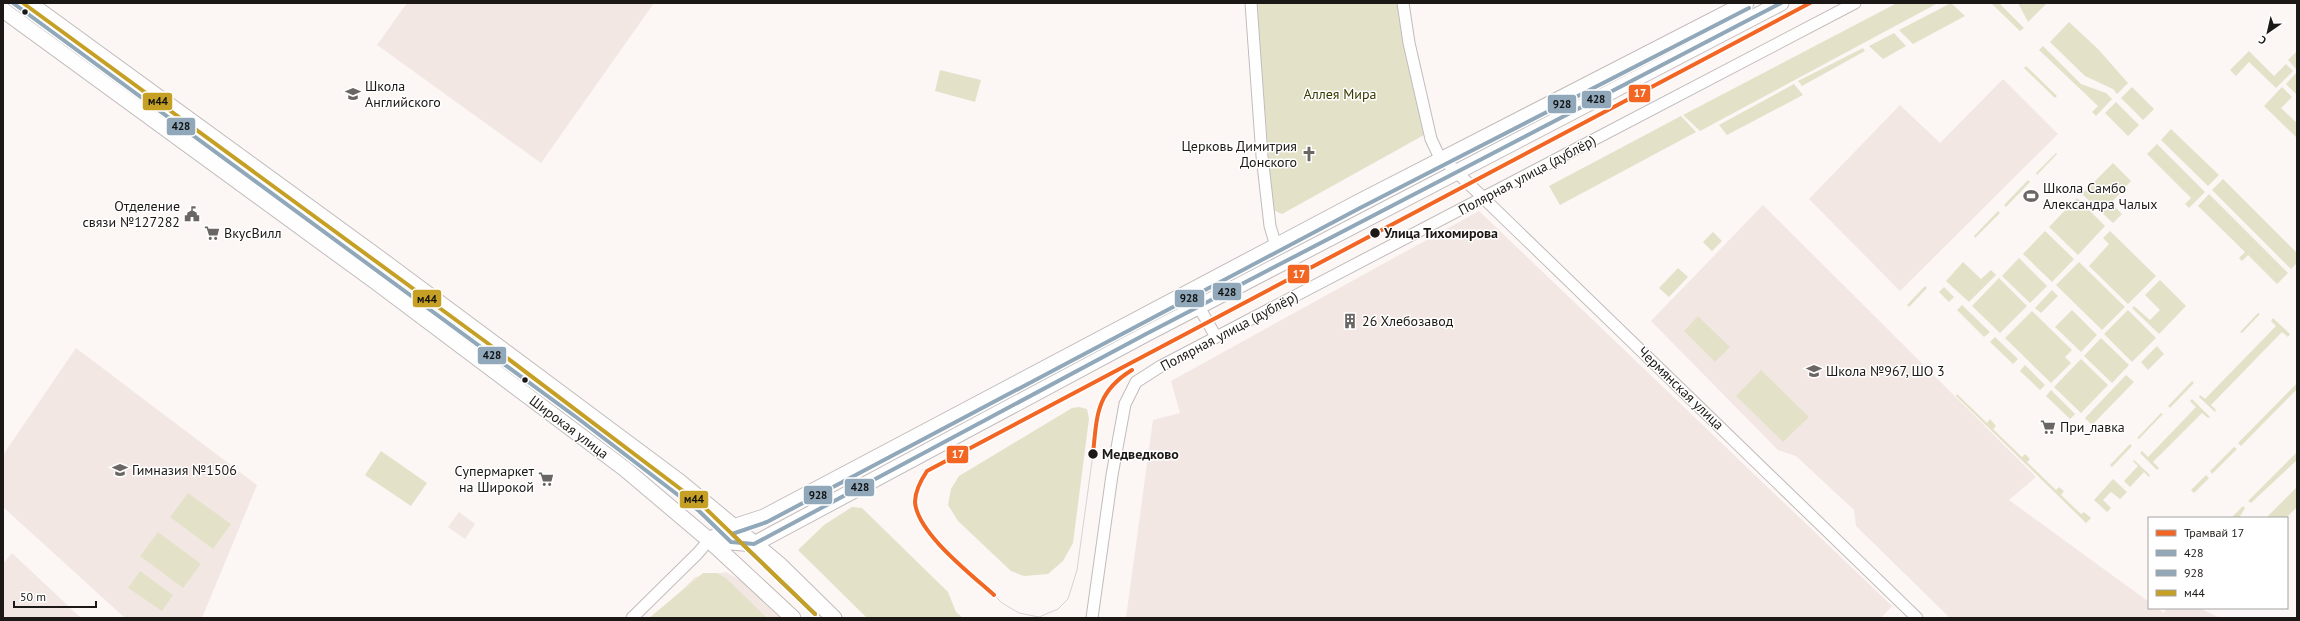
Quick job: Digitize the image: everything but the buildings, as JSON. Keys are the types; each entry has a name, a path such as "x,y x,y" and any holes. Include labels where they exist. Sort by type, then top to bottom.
{"main road":[{"name":"Широкая улица","path":"29,3 659,466 780,565 834,618"},
{"path":"709,540 733,527 764,517 1276,246 1746,3"},
{"path":"709,540 754,544 1199,307 1781,3"},
{"name":"Широкая улица","path":"3,10 193,148 626,469 709,540 793,618"}],"street":[{"path":"1251,3 1262,156 1270,226 1276,246"},
{"name":"Чермянская улица","path":"1403,3 1409,43 1430,140 1443,159 1917,618"},
{"name":"Полярная улица (дублёр)","path":"1092,618 1125,404 1136,382 1161,366 1216,337 1855,3"},
{"path":"193,148 201,150 208,146 210,138 205,132"},
{"path":"245,187 241,180 243,172 250,168 257,170"},
{"path":"1199,307 1216,337"},
{"path":"632,618 698,553 709,540"}],"shaded area":[{"path":"407,3 654,3 541,163 377,45"},
{"path":"2003,79 2058,134 1900,291 1809,199 1900,105 1940,143"},
{"name":"Школа №967, ШО 3","path":"1763,205 2036,477 2009,500 2148,601 2148,609 2158,609 2164,613 2166,609 2201,609 2220,618 1950,618 1856,526 1854,510 1796,456 1778,450 1651,321"},
{"path":"1479,211 1892,606 1881,618 1126,618 1153,420 1180,413 1171,381"},
{"name":"Гимназия №1506","path":"76,348 257,485 202,618 125,618 3,507 3,455"},
{"path":"459,512 475,524 465,539 448,527"},
{"path":"12,553 81,618 3,618 3,564"},
{"path":"726,572 745,583 783,618 654,618 695,577"}],"green space":[{"name":"Аллея Мира","path":"1256,3 1400,3 1424,135 1282,214 1273,210"},
{"path":"1897,3 1938,3 1700,131 1683,115"},
{"path":"1951,3 1965,16 1913,44 1899,30"},
{"path":"1991,3 1999,3 2024,28 2020,31"},
{"path":"2018,3 2047,3 2028,22"},
{"path":"2069,22 2098,49 2128,83 2117,94 2113,89 2085,76 2050,42"},
{"path":"1894,33 1906,46 1883,59 1869,46"},
{"path":"2043,46 2081,84 2106,93 2112,99 2096,116 2092,112 2098,106 2039,50"},
{"path":"1863,48 1865,51 1802,86 1798,81"},
{"path":"2249,51 2274,76 2286,64 2293,71 2276,88 2249,62 2236,76 2230,70"},
{"path":"2297,51 2297,68 2296,69 2288,60"},
{"path":"2026,66 2057,96 2055,98 2024,68"},
{"path":"940,70 981,80 975,102 935,91"},
{"path":"2296,73 2297,93 2296,94 2286,84"},
{"path":"1794,84 1803,95 1727,135 1719,125"},
{"path":"2132,87 2154,109 2143,120 2121,98"},
{"path":"2282,87 2292,97 2281,108 2297,123 2297,138 2264,106"},
{"path":"2116,102 2139,125 2128,136 2105,113"},
{"path":"1681,116 1696,132 1560,205 1549,186"},
{"path":"2171,129 2219,175 2208,186 2161,140"},
{"path":"2157,144 2205,192 2189,208 2185,204 2191,198 2147,154"},
{"path":"2056,153 2057,154 2037,175 2036,173"},
{"path":"2113,163 2131,181 2111,203 2122,214 2113,223 2082,194"},
{"path":"2223,179 2297,253 2297,263 2291,269 2212,190"},
{"path":"2028,180 2030,182 2006,207 2004,205"},
{"path":"2209,194 2288,273 2277,284 2248,255 2242,261 2239,258 2245,252 2198,206"},
{"path":"2077,198 2105,226 2078,255 2049,227"},
{"path":"1998,211 2000,213 1975,238 1974,236"},
{"path":"2045,231 2074,259 2052,282 2023,254"},
{"path":"2110,231 2156,276 2128,304 2089,266 2109,244 2103,238"},
{"path":"1713,232 1722,241 1712,251 1703,242"},
{"path":"2019,258 2047,286 2030,303 2002,276"},
{"path":"1963,262 1981,279 1991,270 1996,275 1969,302 1946,281"},
{"path":"2079,262 2125,307 2102,330 2056,285"},
{"path":"1678,268 1688,277 1669,297 1659,288"},
{"path":"1999,278 2027,306 2000,333 1972,306"},
{"path":"2160,280 2186,306 2159,334 2132,308 2134,306 2150,320 2160,310 2145,295"},
{"path":"1925,286 1927,288 1909,307 1907,305"},
{"path":"1944,287 1954,297 1949,302 1939,292"},
{"path":"2052,290 2058,296 2041,313 2035,308"},
{"path":"1962,305 1990,332 1984,337 1957,310"},
{"path":"2072,310 2097,335 2081,352 2055,327"},
{"path":"2128,310 2156,338 2132,362 2104,334"},
{"path":"2032,311 2072,350 2065,357 2071,363 2051,383 2005,338"},
{"path":"2258,313 2260,314 2242,333 2240,332"},
{"path":"1698,316 1730,347 1715,362 1684,331"},
{"path":"2273,318 2290,334 2288,337 2282,332 2211,405 2216,410 2215,412 2199,397 2200,395 2205,399 2276,326 2271,321"},
{"path":"1995,337 2018,359 2013,364 1990,342"},
{"path":"2101,338 2129,365 2112,383 2084,356"},
{"path":"2157,346 2164,354 2148,370 2141,362"},
{"path":"2081,359 2108,385 2081,413 2054,387"},
{"path":"2025,365 2045,385 2040,390 2020,371"},
{"path":"1761,370 1809,417 1783,442 1736,396"},
{"path":"2126,375 2134,382 2092,425 2085,418"},
{"path":"2192,381 2194,383 2170,408 2168,406"},
{"path":"2297,383 2297,389 2241,446 2238,443"},
{"path":"2051,390 2075,414 2070,419 2046,396"},
{"path":"1957,394 1987,423 1990,419 1996,426 1993,429 2022,457 2025,454 2030,459 2027,462 2056,490 2059,487 2064,491 2061,495 2081,514 2084,512 2091,518 2086,523 1956,396"},
{"path":"2192,399 2210,417 2208,418 2202,413 2153,462 2159,468 2157,470 2140,453 2142,451 2148,457 2196,407 2190,401"},
{"path":"1079,407 1087,409 1089,419 1073,543 1063,561 1048,574 1024,576 1011,571 958,521 948,505 951,489 959,476 1072,408"},
{"path":"2161,413 2163,414 2139,439 2137,438"},
{"path":"2130,444 2132,446 2112,467 2110,465"},
{"path":"2234,447 2237,449 2212,474 2210,471"},
{"path":"381,451 427,483 411,506 365,475"},
{"path":"2297,452 2297,460 2251,503 2248,501"},
{"path":"2134,460 2150,475 2149,477 2144,472 2130,487 2124,481 2138,466 2133,461"},
{"path":"2206,475 2209,478 2194,493 2191,490"},
{"path":"2113,479 2127,492 2120,499 2111,492 2103,500 2111,508 2107,512 2094,500"},
{"path":"2297,487 2297,507 2287,517 2267,517"},
{"path":"188,493 231,524 213,549 170,517"},
{"path":"2243,506 2245,508 2240,517 2232,517"},
{"path":"852,507 862,508 948,592 956,612 963,618 867,618 798,550 824,525"},
{"path":"158,532 201,564 183,588 140,556"},
{"path":"140,571 173,595 162,611 128,588"},
{"path":"703,573 717,573 726,578 767,618 649,618"}],"tram line":[{"name":"17","path":"994,595 947,553 925,527 918,514 915,502 917,490 927,471 1810,3"},
{"name":"17","path":"1093,454 1100,406 1111,387 1120,378 1132,370"},
{"path":"994,595 1002,603 1019,613 1039,617 1058,609 1068,599 1077,570 1093,454"}],"transit line":[{"name":"428","path":"13,3 580,420 699,511 731,542 754,544 1146,334 1781,3"},
{"name":"м44","path":"23,3 486,342 703,506 815,614"},
{"name":"928","path":"815,614 732,534 767,522 1360,208 1749,8"}],"place":[{"name":"Школа Английского","path":"353,94"},
{"name":"Церковь Димитрия Донского","path":"1309,154"},
{"name":"Школа Самбо Александра Чалых","path":"2031,196"},
{"name":"Отделение связи №127282","path":"192,214"},
{"name":"ВкусВилл","path":"212,233"},
{"name":"Улица Тихомирова","path":"1375,233"},
{"name":"26 Хлебозавод","path":"1350,321"},
{"name":"Школа №967, ШО 3","path":"1814,371"},
{"name":"При_лавка","path":"2048,427"},
{"name":"Медведково","path":"1093,454"},
{"name":"Гимназия №1506","path":"120,470"},
{"name":"Супермаркет на Широкой","path":"546,479"}]}
